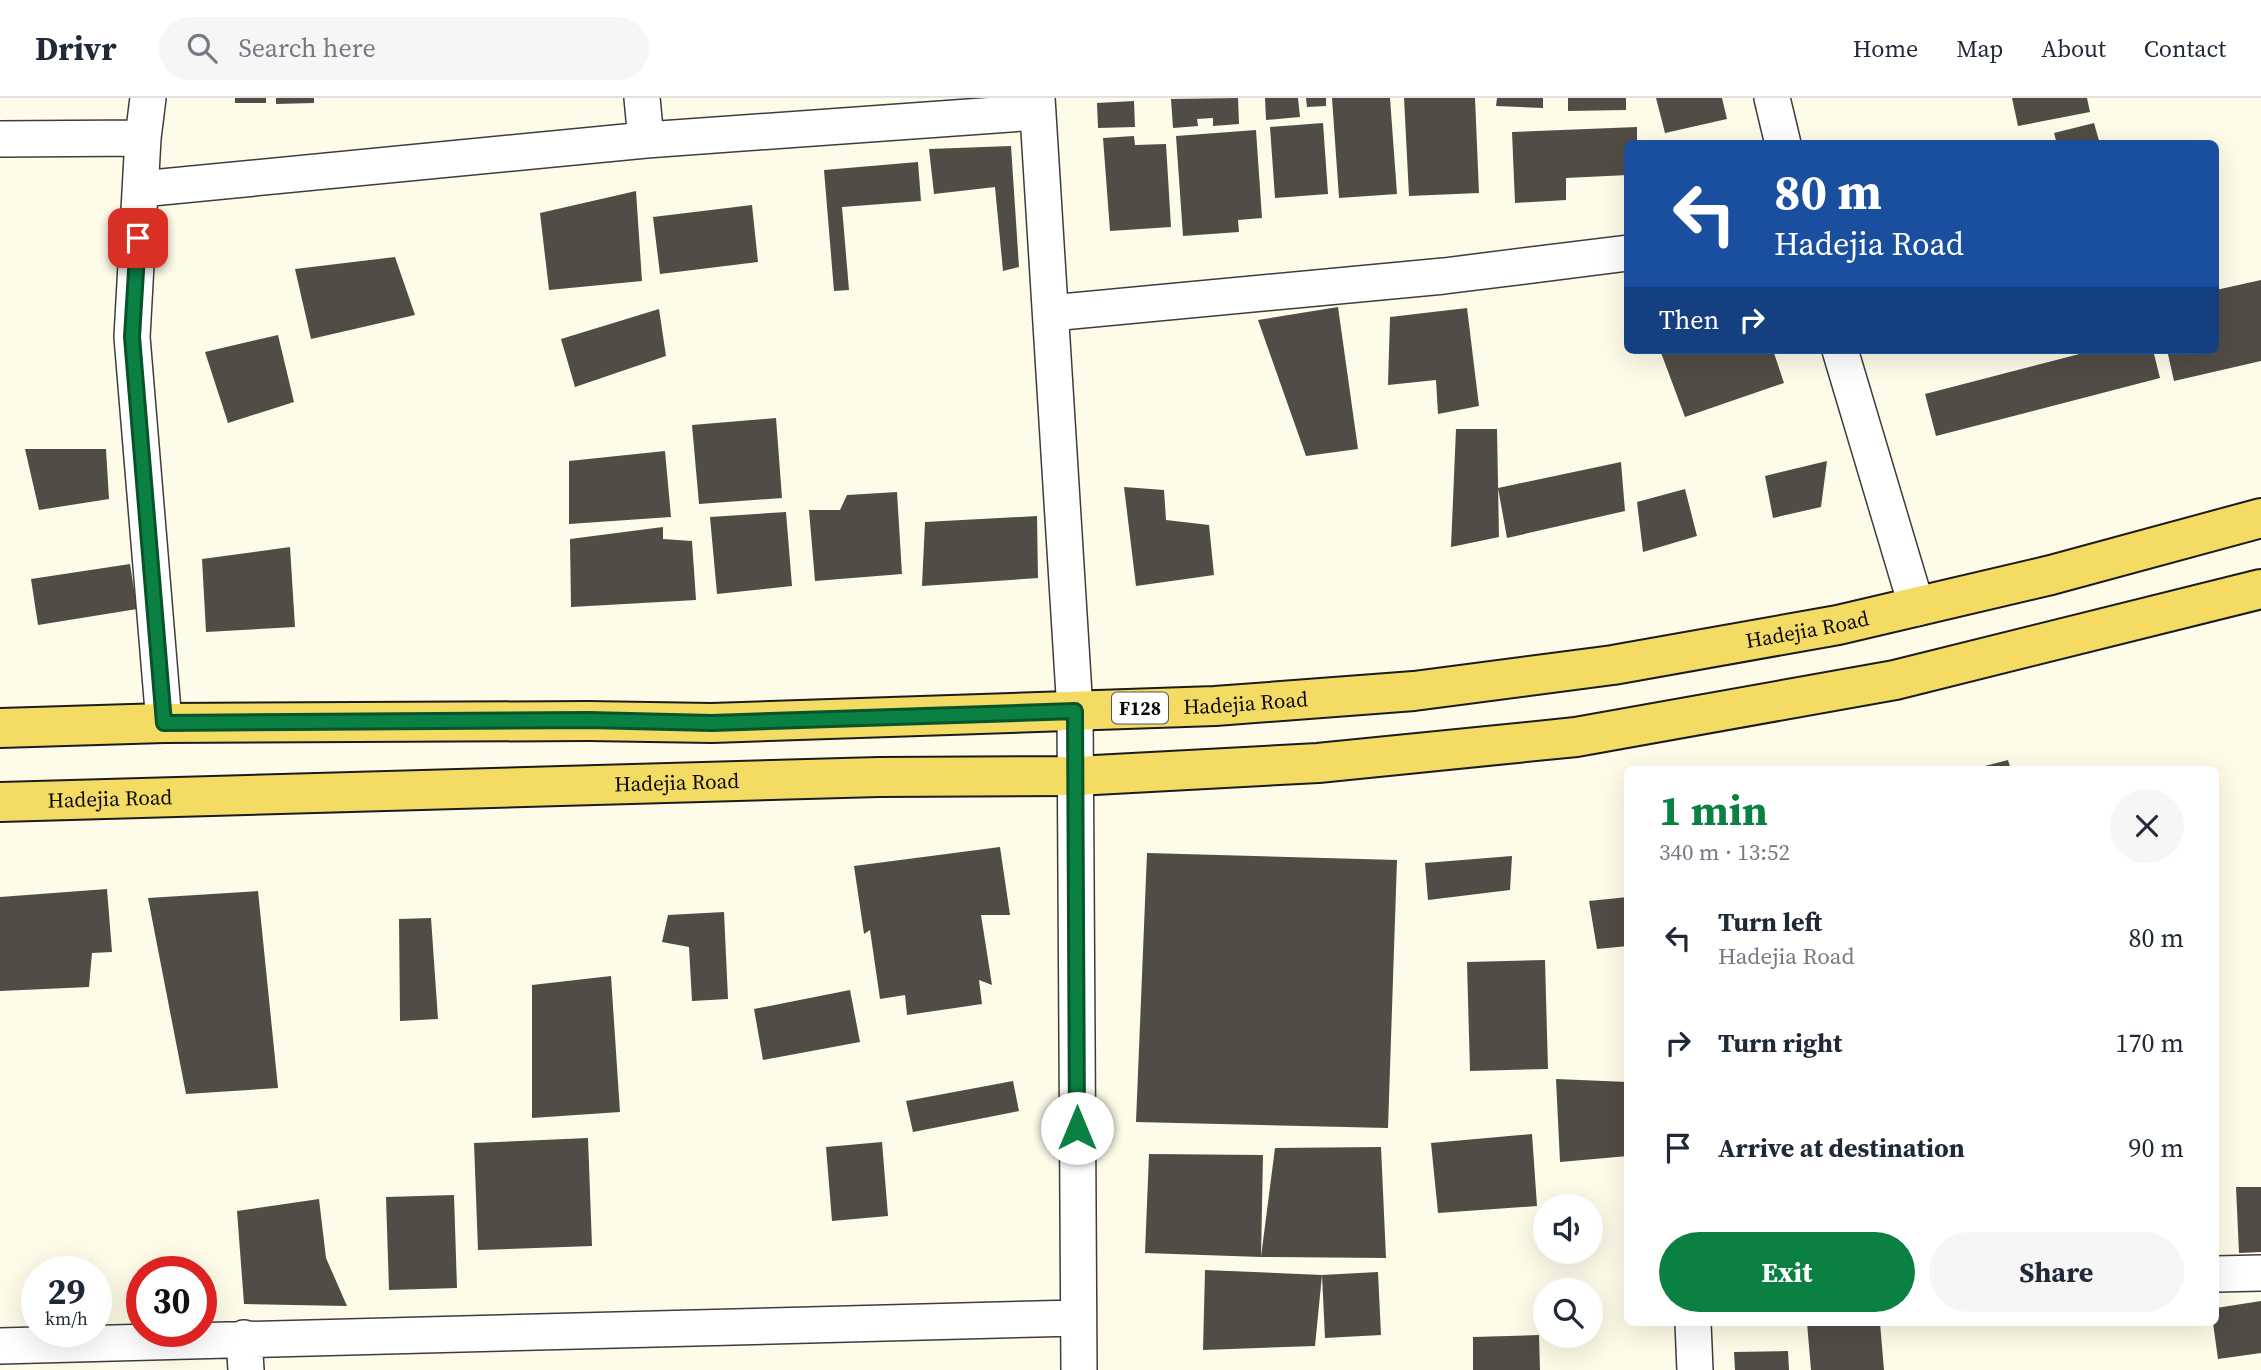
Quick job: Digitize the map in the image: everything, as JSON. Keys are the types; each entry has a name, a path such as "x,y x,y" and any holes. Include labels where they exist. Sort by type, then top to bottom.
{"main road":[{"name":"Hadejia Road","path":"0,728 164,723 588,720 712,723 1215,706 1414,691 1612,665 1838,625 2064,571 2261,518"},
{"name":"Hadejia Road","path":"0,802 879,777 1076,776 1318,763 1576,737 1895,680 2261,589"}],"street":[{"path":"148,98 143,138 132,337 164,723"},
{"path":"642,98 646,140"},
{"path":"1772,98 1782,140"},
{"path":"141,189 1037,105 1075,711 1079,1370"},
{"path":"0,139 143,138"},
{"path":"1051,313 1444,276 1624,254"},
{"path":"1841,354 1917,608"},
{"path":"2219,1274 2261,1273"},
{"path":"0,1346 245,1354 1077,1318"},
{"path":"1693,1326 1695,1370"}],"building":[{"path":"235,98 266,98 266,103 235,103"},
{"path":"276,98 314,98 314,103 276,104"},
{"path":"1238,98 1239,124 1213,126 1213,118 1197,119 1198,126 1173,128 1171,99"},
{"path":"1265,98 1298,98 1300,117 1266,120"},
{"path":"1306,98 1326,98 1326,106 1307,107"},
{"path":"1332,98 1390,98 1397,194 1339,198"},
{"path":"1404,98 1475,98 1479,193 1409,196"},
{"path":"1497,98 1543,98 1543,108 1496,106"},
{"path":"1568,98 1626,98 1626,110 1568,111"},
{"path":"1656,98 1722,98 1727,119 1665,133"},
{"path":"2012,98 2087,98 2090,112 2018,126"},
{"path":"1134,101 1135,127 1098,128 1097,103"},
{"path":"1323,123 1328,194 1275,198 1270,127"},
{"path":"2094,123 2099,140 2056,140 2054,133"},
{"path":"1637,127 1637,140 1624,140 1624,175 1566,178 1566,200 1515,203 1512,132"},
{"path":"1256,130 1262,218 1238,220 1239,232 1183,236 1176,136"},
{"path":"1134,136 1135,145 1166,144 1171,227 1110,231 1103,138"},
{"path":"1011,146 1019,267 1003,271 995,187 934,194 929,149"},
{"path":"918,162 921,201 842,207 849,290 834,291 824,170"},
{"path":"636,191 642,281 549,290 540,213"},
{"path":"752,205 758,262 660,274 653,217"},
{"path":"395,257 415,315 311,339 295,269"},
{"path":"2261,280 2261,361 2174,381 2168,354 2219,354 2219,289"},
{"path":"1338,307 1358,449 1306,456 1258,320"},
{"path":"1467,308 1479,406 1438,414 1436,380 1388,385 1390,317"},
{"path":"659,309 666,356 575,387 561,339"},
{"path":"278,335 294,402 228,423 205,352"},
{"path":"1661,354 1774,354 1784,383 1685,417"},
{"path":"2080,354 2154,354 2160,378 1936,436 1925,394"},
{"path":"776,418 782,498 699,504 692,425"},
{"path":"1456,429 1497,429 1499,537 1451,547"},
{"path":"25,449 106,449 109,499 39,510"},
{"path":"665,451 671,517 569,524 569,461"},
{"path":"1827,461 1821,507 1773,518 1765,476"},
{"path":"1621,462 1625,511 1507,538 1498,488"},
{"path":"1124,487 1164,490 1166,520 1209,525 1214,575 1136,586"},
{"path":"1685,489 1697,536 1643,552 1637,502"},
{"path":"897,492 902,574 815,581 809,510 840,510 847,495"},
{"path":"786,512 792,586 717,594 710,517"},
{"path":"1037,516 1038,578 922,586 925,522"},
{"path":"663,527 663,539 692,541 696,600 571,607 570,539"},
{"path":"290,547 295,627 206,632 202,559"},
{"path":"130,564 137,609 38,625 31,579"},
{"path":"2008,760 2010,766 1985,766"},
{"path":"1000,847 1010,915 981,915 992,985 979,980 982,1004 907,1015 905,995 880,999 870,930 864,934 854,866"},
{"path":"1147,853 1397,860 1388,1128 1136,1122"},
{"path":"1512,856 1510,890 1428,900 1425,863"},
{"path":"107,889 112,952 92,953 89,987 0,991 0,897"},
{"path":"258,891 278,1088 186,1094 148,898"},
{"path":"1624,897 1624,946 1597,949 1589,901"},
{"path":"724,912 728,999 692,1001 689,947 662,942 668,915"},
{"path":"431,918 438,1019 400,1021 399,919"},
{"path":"1545,960 1548,1069 1470,1071 1467,962"},
{"path":"611,976 620,1112 532,1118 532,985"},
{"path":"850,990 860,1042 763,1060 754,1009"},
{"path":"1556,1079 1624,1082 1624,1156 1560,1162"},
{"path":"1013,1081 1019,1111 913,1132 906,1101"},
{"path":"1532,1134 1536,1194 1533,1194 1533,1206 1438,1213 1431,1143"},
{"path":"588,1138 592,1246 478,1250 474,1143"},
{"path":"882,1142 888,1216 832,1221 826,1147"},
{"path":"1381,1147 1386,1258 1261,1257 1275,1148"},
{"path":"1149,1154 1263,1155 1261,1257 1145,1253"},
{"path":"2236,1187 2261,1187 2261,1252 2239,1253"},
{"path":"454,1195 457,1288 389,1290 386,1197"},
{"path":"319,1199 326,1258 347,1306 244,1304 237,1211"},
{"path":"1205,1270 1322,1275 1315,1346 1203,1350"},
{"path":"1378,1272 1381,1335 1325,1338 1322,1275"},
{"path":"2261,1301 2261,1353 2218,1359 2213,1326 2219,1326 2219,1308"},
{"path":"1807,1326 1880,1326 1884,1370 1811,1370"},
{"path":"1533,1335 1533,1348 1539,1348 1540,1370 1473,1370 1473,1337"},
{"path":"1788,1351 1789,1370 1735,1370 1734,1352"}],"route":[{"path":"138,238 132,337 164,723 588,720 712,723 1075,711 1077,1128"}]}
